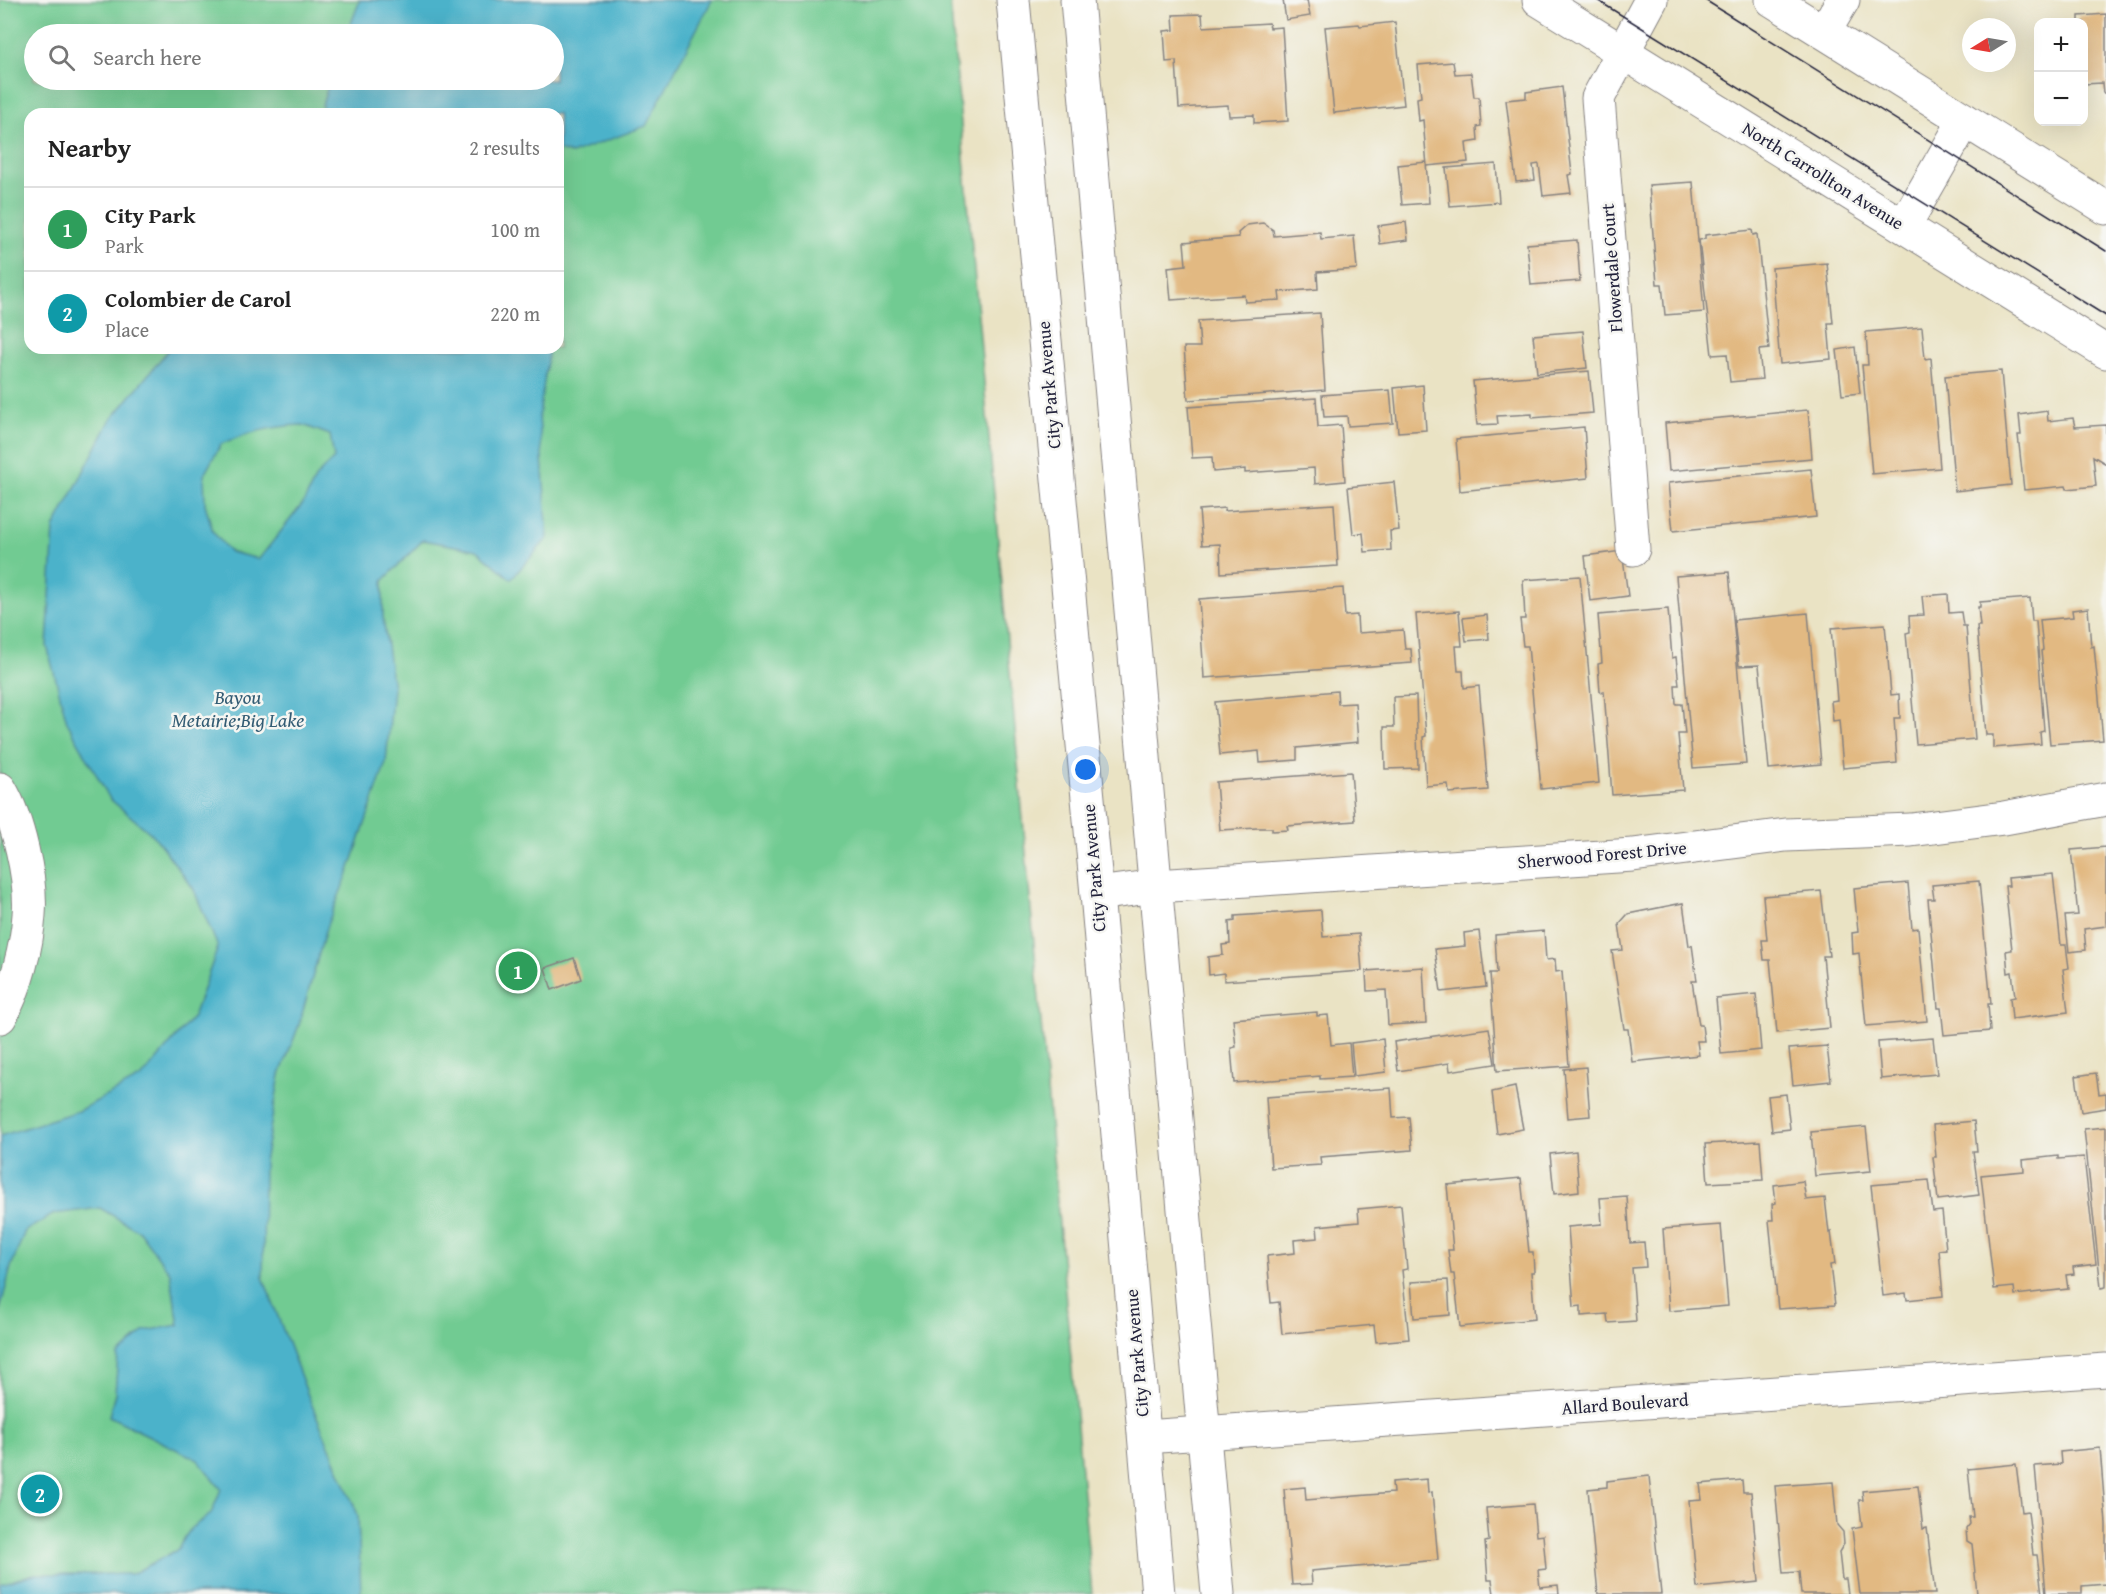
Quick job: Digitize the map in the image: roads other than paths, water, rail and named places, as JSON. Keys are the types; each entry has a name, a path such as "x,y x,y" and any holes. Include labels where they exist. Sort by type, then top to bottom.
{"main road":[{"name":"City Park Avenue","path":"1012,0 1097,894 1158,1594"},
{"path":"1077,0 1218,1594"},
{"name":"North Carrollton Avenue","path":"1539,0 2106,352"},
{"name":"Flowerdale Court","path":"1633,549 1598,98 1651,0"},
{"path":"1772,0 2106,208"},
{"path":"1824,32 1843,0"},
{"path":"1904,226 1965,120"},
{"path":"0,789 7,801 25,861 29,914 22,955 6,1006 0,1017"},
{"name":"Sherwood Forest Drive","path":"1097,894 1156,886 1633,855 1786,835 1911,830 2004,818 2106,799"},
{"name":"Allard Boulevard","path":"1145,1437 2106,1370"}],"water":[{"path":"360,0 712,0 646,126 571,154 564,152 564,108 323,108 322,105 327,90 564,90 564,24 351,24"},
{"name":"Bayou Metairie;Big Lake","path":"165,354 548,354 539,416 548,538 511,579 477,550 423,540 383,581 383,617 393,688 386,762 349,871 327,925 299,1025 280,1075 264,1162 263,1277 309,1398 358,1515 361,1594 0,1594 0,1584 34,1574 132,1574 177,1550 191,1528 211,1514 221,1489 198,1460 109,1416 115,1393 118,1355 145,1331 179,1325 170,1273 139,1231 100,1208 54,1214 25,1231 11,1267 0,1310 0,1136 78,1111 142,1077 193,1017 218,947 193,888 154,836 110,799 67,722 47,646 54,528 110,421","holes":["303,425 330,435 334,458 316,477 304,502 259,559 230,552 213,532 205,504 204,475 221,444 261,430"]}],"tram line":[{"path":"1597,0 2106,316"},
{"path":"1705,0 2106,251"}],"place":[{"name":"City Park","path":"518,971"},
{"name":"Colombier de Carol","path":"40,1494"}]}
